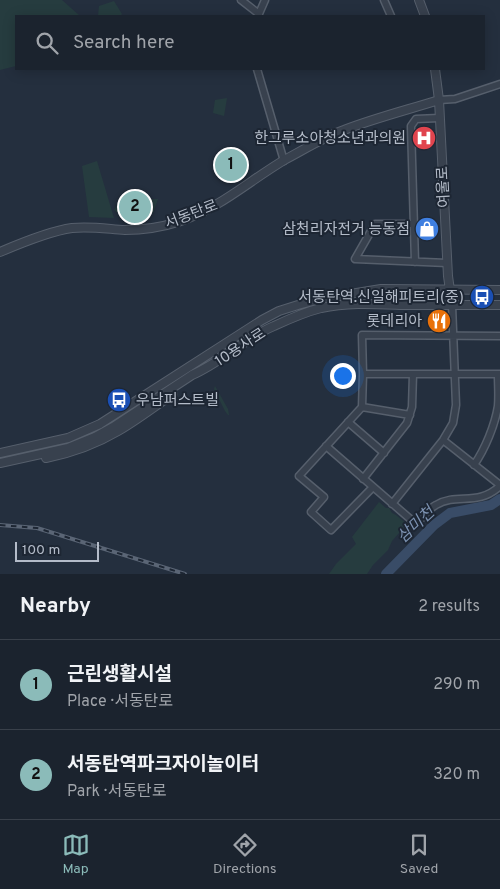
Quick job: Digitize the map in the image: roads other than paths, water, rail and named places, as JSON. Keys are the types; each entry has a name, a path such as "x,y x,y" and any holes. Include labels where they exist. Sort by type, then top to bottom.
{"street":[{"path":"241,0 259,15 265,0"},
{"path":"384,0 391,15"},
{"path":"419,0 425,15"},
{"path":"257,70 284,161"},
{"name":"여울로","path":"435,70 440,118 447,263 452,305"},
{"path":"438,100 455,99 500,84"},
{"name":"서동탄로","path":"0,252 26,241 72,228 128,230 157,227 178,222 218,204 284,161 343,130 438,100"},
{"path":"415,262 411,126 416,119 440,118"},
{"path":"414,224 375,224 355,259 447,263"},
{"name":"10용사로","path":"0,453 84,432 100,424 262,320 298,305 329,297 381,289 500,290"},
{"name":"10용사로","path":"0,461 58,450 94,437 113,427 192,374 204,370 261,332 292,318 320,309 331,306 365,304 500,305"},
{"path":"392,504 443,440 453,423 455,414 455,374 452,305"},
{"path":"373,487 331,530 311,512 324,497 299,476 362,407 362,335 500,336"},
{"name":"10용사로","path":"0,461 67,444 94,434 190,371 198,362"},
{"path":"0,468 59,456 99,441 118,431 204,370"},
{"path":"363,374 499,374 498,406 490,433 474,465"},
{"path":"364,479 407,423 412,407 413,374"},
{"path":"362,407 410,415"},
{"path":"348,422 384,453"},
{"path":"326,446 416,524 436,505 453,499 483,497 500,486 443,440"}],"waterway":[{"name":"삼미천","path":"386,574 434,525 450,513 491,505 500,499"}],"railway":[{"path":"0,525 37,528 185,574"}],"place":[{"name":"한그루소아청소년과의원","path":"424,138"},
{"name":"근린생활시설","path":"231,165"},
{"name":"서동탄역파크자이놀이터","path":"135,207"},
{"name":"삼천리자전거 능동점","path":"427,229"},
{"name":"서동탄역.신일해피트리(중)","path":"482,297"},
{"name":"롯데리아","path":"439,321"},
{"name":"우남퍼스트빌","path":"119,400"}]}
